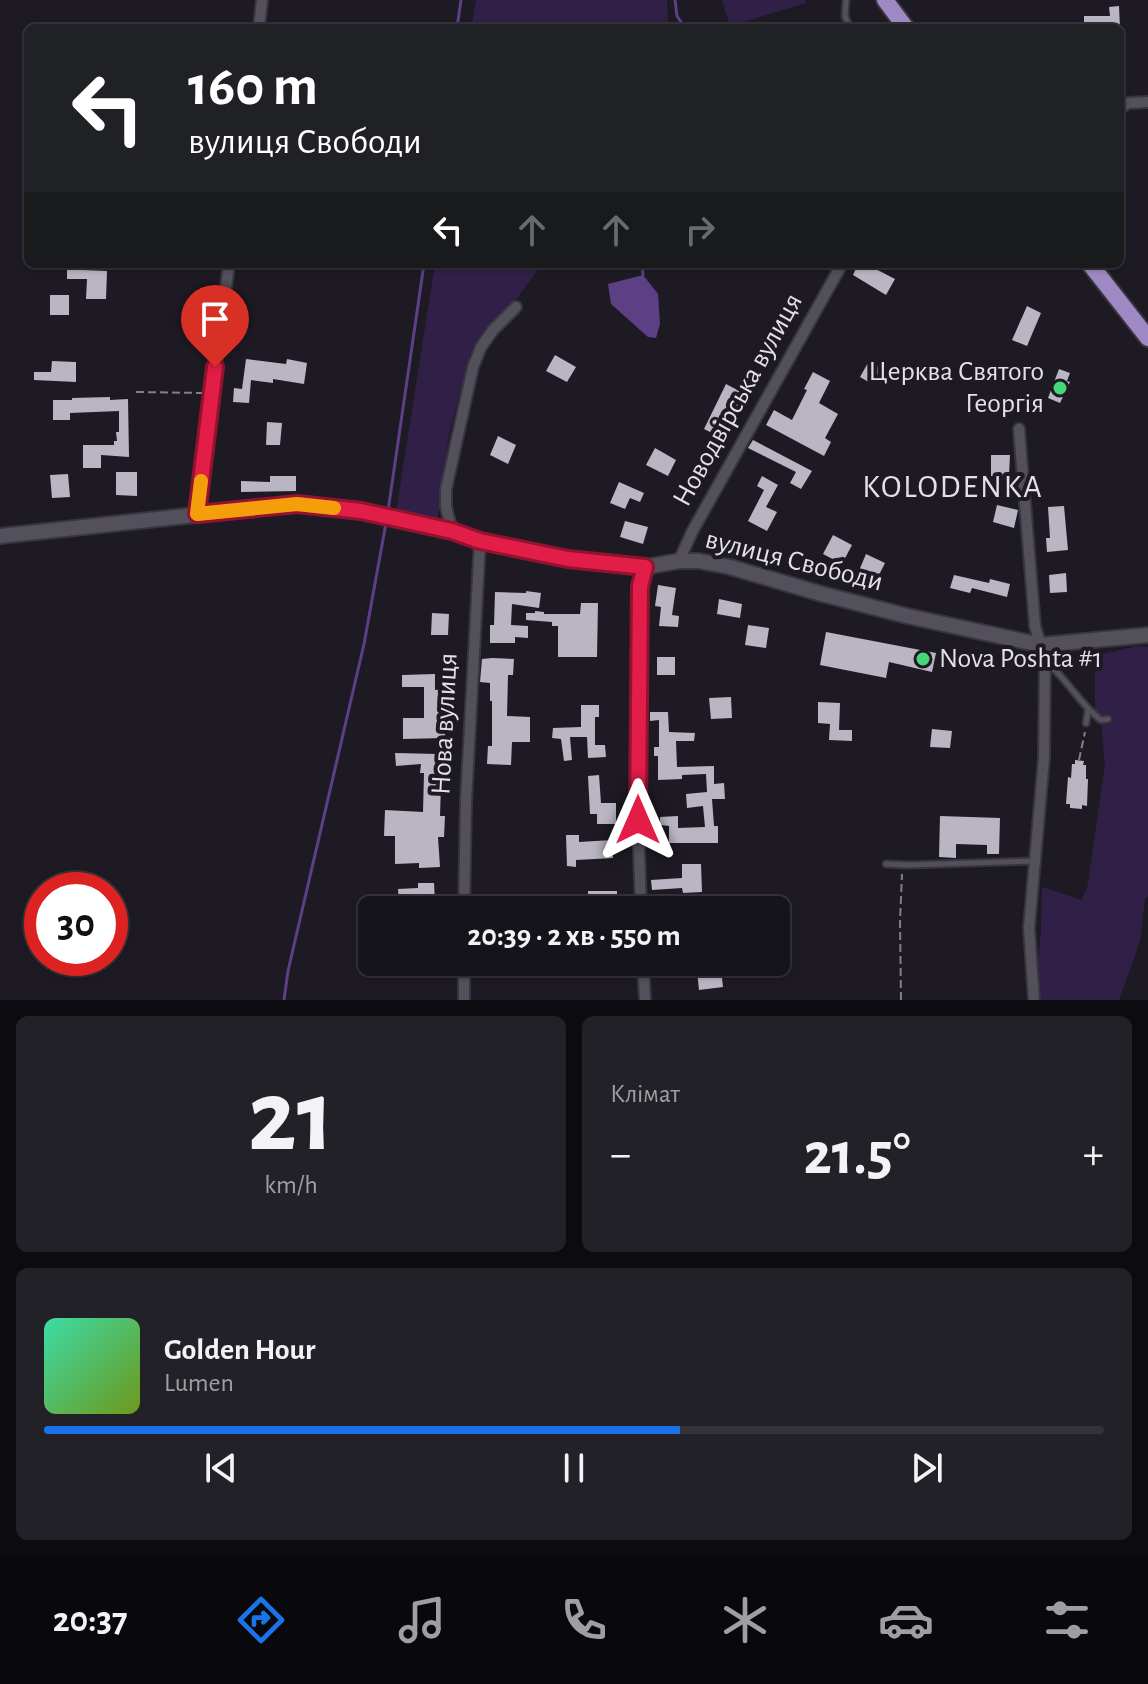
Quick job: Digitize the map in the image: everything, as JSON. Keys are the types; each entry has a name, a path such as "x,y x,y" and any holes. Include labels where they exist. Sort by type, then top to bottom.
{"highway":[{"path":"885,0 903,24"},
{"path":"1093,268 1146,332"}],"main road":[{"name":"вулиця Свободи","path":"0,536 297,504 361,511 568,559 645,567 699,561 865,605 1041,645 1148,635"}],"street":[{"path":"259,24 262,0"},
{"path":"1124,106 1148,102"},
{"path":"197,514 228,268"},
{"name":"Новодвірська вулиця","path":"679,561 692,532 840,268"},
{"path":"452,531 446,507 446,489 473,367 481,347 493,330 516,307"},
{"path":"1019,429 1035,626 1045,661 1046,728 1029,928 1034,1000"},
{"name":"Нова вулиця","path":"464,896 467,771 480,541"},
{"path":"641,896 639,617 640,586 645,567"},
{"path":"464,976 464,1000"},
{"path":"644,976 645,1000"}],"lane":[{"path":"846,0 845,16 848,24"},
{"path":"1045,661 1088,711 1101,720 1108,719"},
{"path":"1086,723 1088,711"},
{"path":"886,864 1035,861"}],"path":[{"path":"136,392 211,393"},
{"path":"1079,760 1086,723"},
{"path":"901,1000 903,865"}],"shaded area":[{"path":"476,0 667,0 668,24 472,24"},
{"path":"722,0 805,0 806,3 737,24 729,24"},
{"path":"434,268 539,268 470,354 449,435 437,523 396,512"},
{"path":"643,275 658,294 660,324 656,338 648,337 611,304 608,284"},
{"path":"1137,646 1148,647 1148,896 1145,899 1140,941 1119,1000 1039,1000 1042,887 1081,900 1087,889 1105,765 1101,720 1095,709 1095,656"}],"building":[{"path":"1119,6 1120,24 1084,24 1084,16 1110,16 1109,7"},
{"path":"67,268 107,271 106,299 86,299 87,279 67,279"},
{"path":"856,268 874,268 895,279 886,295 853,275"},
{"path":"50,295 69,295 69,315 50,315"},
{"path":"1027,306 1041,313 1027,346 1012,340"},
{"path":"555,355 576,367 567,382 546,371"},
{"path":"246,359 286,364 287,359 307,363 304,384 273,379 273,383 251,380 249,403 233,402 234,388 242,389"},
{"path":"52,361 76,362 76,382 34,380 34,372 51,372"},
{"path":"869,361 886,371 880,383 875,380 872,384 860,377"},
{"name":"Церква Святого Георгія","path":"1059,369 1070,373 1067,381 1070,382 1060,403 1048,398"},
{"path":"813,372 830,381 819,403 838,414 825,438 831,442 824,456 766,425 774,410 792,420"},
{"path":"726,384 745,394 737,410 733,408 718,436 704,429"},
{"path":"110,397 110,400 128,399 129,457 101,455 101,468 83,468 83,445 114,445 117,441 119,411 70,413 70,420 53,420 53,400"},
{"path":"267,422 282,423 280,445 266,445"},
{"path":"498,436 516,445 508,464 490,455"},
{"path":"753,440 812,471 801,489 790,483 796,472 748,448"},
{"path":"655,448 676,460 668,476 646,465"},
{"path":"991,455 1010,455 1009,476 991,476"},
{"path":"116,472 137,472 137,496 116,495"},
{"path":"68,474 70,497 52,498 50,475"},
{"path":"270,476 296,476 296,491 241,492 241,481 270,482"},
{"path":"762,476 778,485 766,507 777,512 767,531 748,521 764,490 757,486"},
{"path":"619,482 644,493 640,502 630,498 625,509 610,503"},
{"path":"997,505 1018,510 1014,528 993,522"},
{"path":"1064,506 1068,550 1047,552 1046,538 1050,538 1048,507"},
{"path":"625,521 648,527 643,544 620,537"},
{"path":"833,535 852,545 842,564 823,554"},
{"path":"866,554 885,563 876,581 858,573"},
{"path":"1066,573 1067,592 1050,593 1049,575"},
{"path":"954,575 1010,584 1007,597 972,588 970,593 950,588"},
{"path":"658,585 676,588 672,615 679,616 678,627 659,626 661,607 655,606"},
{"path":"495,592 541,593 539,608 512,604 511,625 528,626 528,638 515,637 515,643 490,643"},
{"path":"719,599 742,604 740,618 717,614"},
{"path":"581,603 598,603 597,657 558,657 558,626 552,626 552,622 526,620 526,613 580,614"},
{"path":"432,613 449,614 448,635 431,635"},
{"path":"748,625 769,628 766,648 745,645"},
{"path":"826,632 936,653 932,672 889,662 886,678 820,665"},
{"path":"657,657 675,657 675,675 657,675"},
{"path":"482,659 514,659 513,675 508,675 507,716 530,717 530,742 512,742 511,765 487,764 488,746 492,746 492,701 490,683 480,682"},
{"path":"435,674 435,690 446,689 445,738 403,739 403,718 424,718 424,687 402,687 402,675"},
{"path":"731,697 732,718 711,719 709,698"},
{"path":"818,702 840,703 839,730 852,730 852,741 829,740 830,724 818,723"},
{"path":"581,705 599,705 599,717 595,717 595,745 605,745 606,757 588,758 587,737 570,737 572,760 564,761 561,739 552,738 553,728 581,727"},
{"path":"650,712 668,712 669,732 695,733 694,741 676,741 677,767 714,766 714,784 724,783 725,799 712,799 718,843 669,843 669,826 660,825 660,817 678,816 678,828 705,827 703,806 687,808 686,794 707,792 706,774 658,780 658,756 654,756 654,747 659,747 659,720 650,721"},
{"path":"932,729 952,731 950,748 930,747"},
{"path":"395,753 438,754 440,816 445,816 444,837 438,837 440,867 419,868 419,863 395,864 395,836 384,836 385,810 423,812 424,773 420,773 421,764 396,766"},
{"path":"1075,760 1084,761 1088,779 1087,806 1082,805 1082,809 1070,808 1070,804 1066,804 1068,777 1071,778"},
{"path":"599,775 601,803 616,803 616,824 597,824 597,814 590,814 588,776"},
{"path":"940,816 1000,818 999,854 987,854 987,845 956,844 956,858 939,857"},
{"path":"566,835 579,835 579,842 612,840 613,858 576,860 576,867 567,866"},
{"path":"682,864 701,864 702,892 683,893 682,888 652,890 651,880 682,878"},
{"path":"418,883 434,883 435,896 398,896 398,889 418,888"},
{"path":"588,891 617,891 617,896 588,896"},
{"path":"698,976 722,976 723,987 699,990"}],"waterway":[{"path":"458,24 461,0"},
{"path":"675,0 677,16 682,24"},
{"path":"388,511 423,268"},
{"path":"642,268 643,275"},
{"path":"284,1000 288,971 364,644 386,523"}],"slow traffic":[{"path":"201,481 197,514 297,504 334,508"}],"place":[{"name":"Церква Святого Георгія","path":"1060,388"},
{"name":"Nova Poshta #1","path":"923,659"}],"district":[{"name":"KOLODENKA","path":"953,487"}],"route":[{"path":"215,367 197,514 297,504 361,511 568,559 645,567 640,586 638,820"}]}
